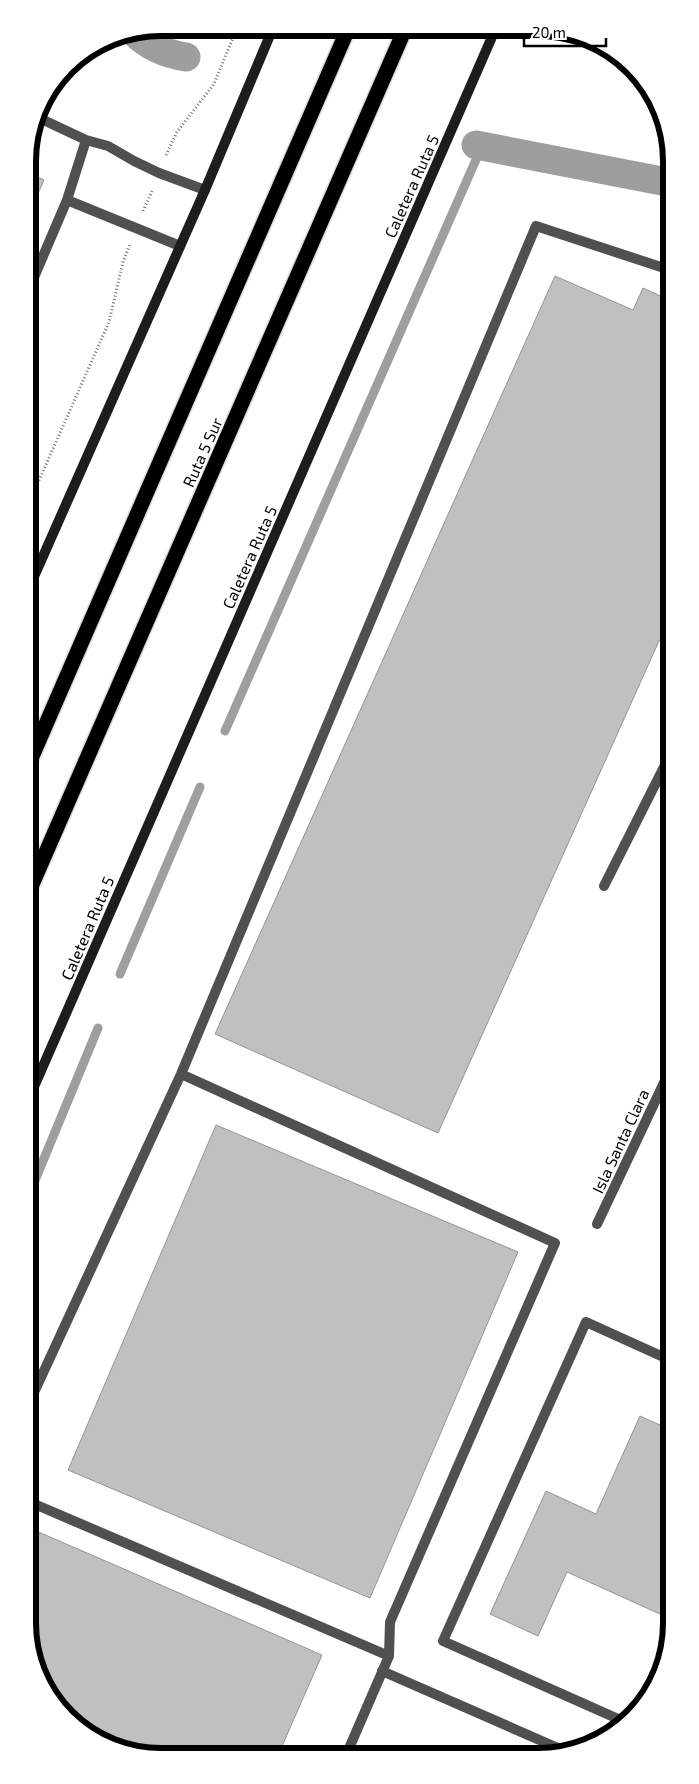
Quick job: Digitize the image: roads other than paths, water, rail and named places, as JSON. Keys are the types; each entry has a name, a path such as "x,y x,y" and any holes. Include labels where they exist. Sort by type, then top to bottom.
{"highway":[{"name":"Ruta 5 Sur","path":"37,874 402,36"},
{"path":"37,746 345,37"}],"street":[{"name":"Caletera Ruta 5","path":"36,1081 492,36"},
{"path":"37,571 205,190 269,37"},
{"path":"44,120 86,140 108,146 134,161 205,190"},
{"path":"37,270 67,200 86,140"},
{"path":"67,200 180,246"},
{"path":"36,1388 181,1074 536,226 663,268"},
{"path":"604,886 663,770"},
{"path":"181,1074 555,1243 390,1622 389,1656 349,1748"},
{"name":"Isla Santa Clara","path":"597,1224 662,1086"},
{"path":"615,1721 442,1641 586,1322 662,1356"},
{"path":"36,1505 389,1656"},
{"path":"382,1671 555,1747"}],"waterway":[{"path":"142,38 159,49 186,57"},
{"path":"476,145 663,181"},
{"path":"225,731 482,146"},
{"path":"120,974 200,787"},
{"path":"36,1177 98,1028"}]}
